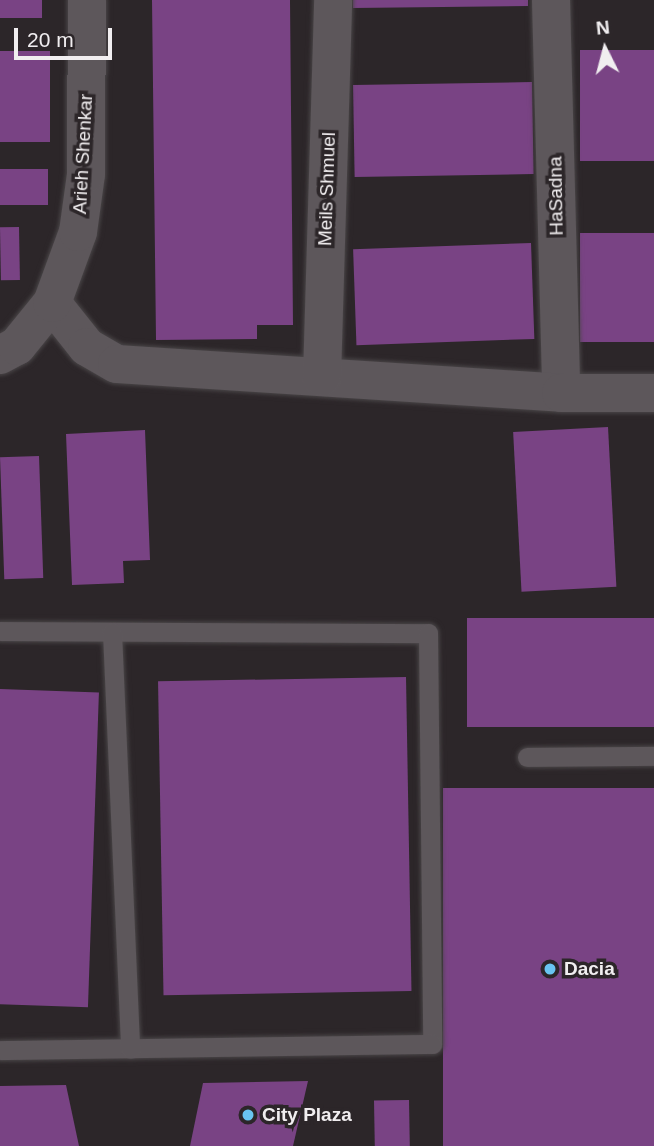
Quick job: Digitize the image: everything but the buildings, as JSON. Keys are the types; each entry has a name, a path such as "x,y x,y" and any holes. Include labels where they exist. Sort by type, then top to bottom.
{"street":[{"name":"Arieh Shenkar","path":"0,355 17,346 52,303 78,232 86,173 87,0"},
{"name":"Meils Shmuel","path":"321,377 333,0"},
{"name":"HaSadna","path":"551,0 561,393"},
{"path":"52,303 87,347 117,364 561,393 654,393"}],"lane":[{"path":"0,631 428,633 432,1044 0,1050"},
{"path":"112,632 130,1048"},
{"path":"527,757 654,756"}],"place":[{"name":"Dacia","path":"550,969"},
{"name":"City Plaza","path":"248,1115"}]}
